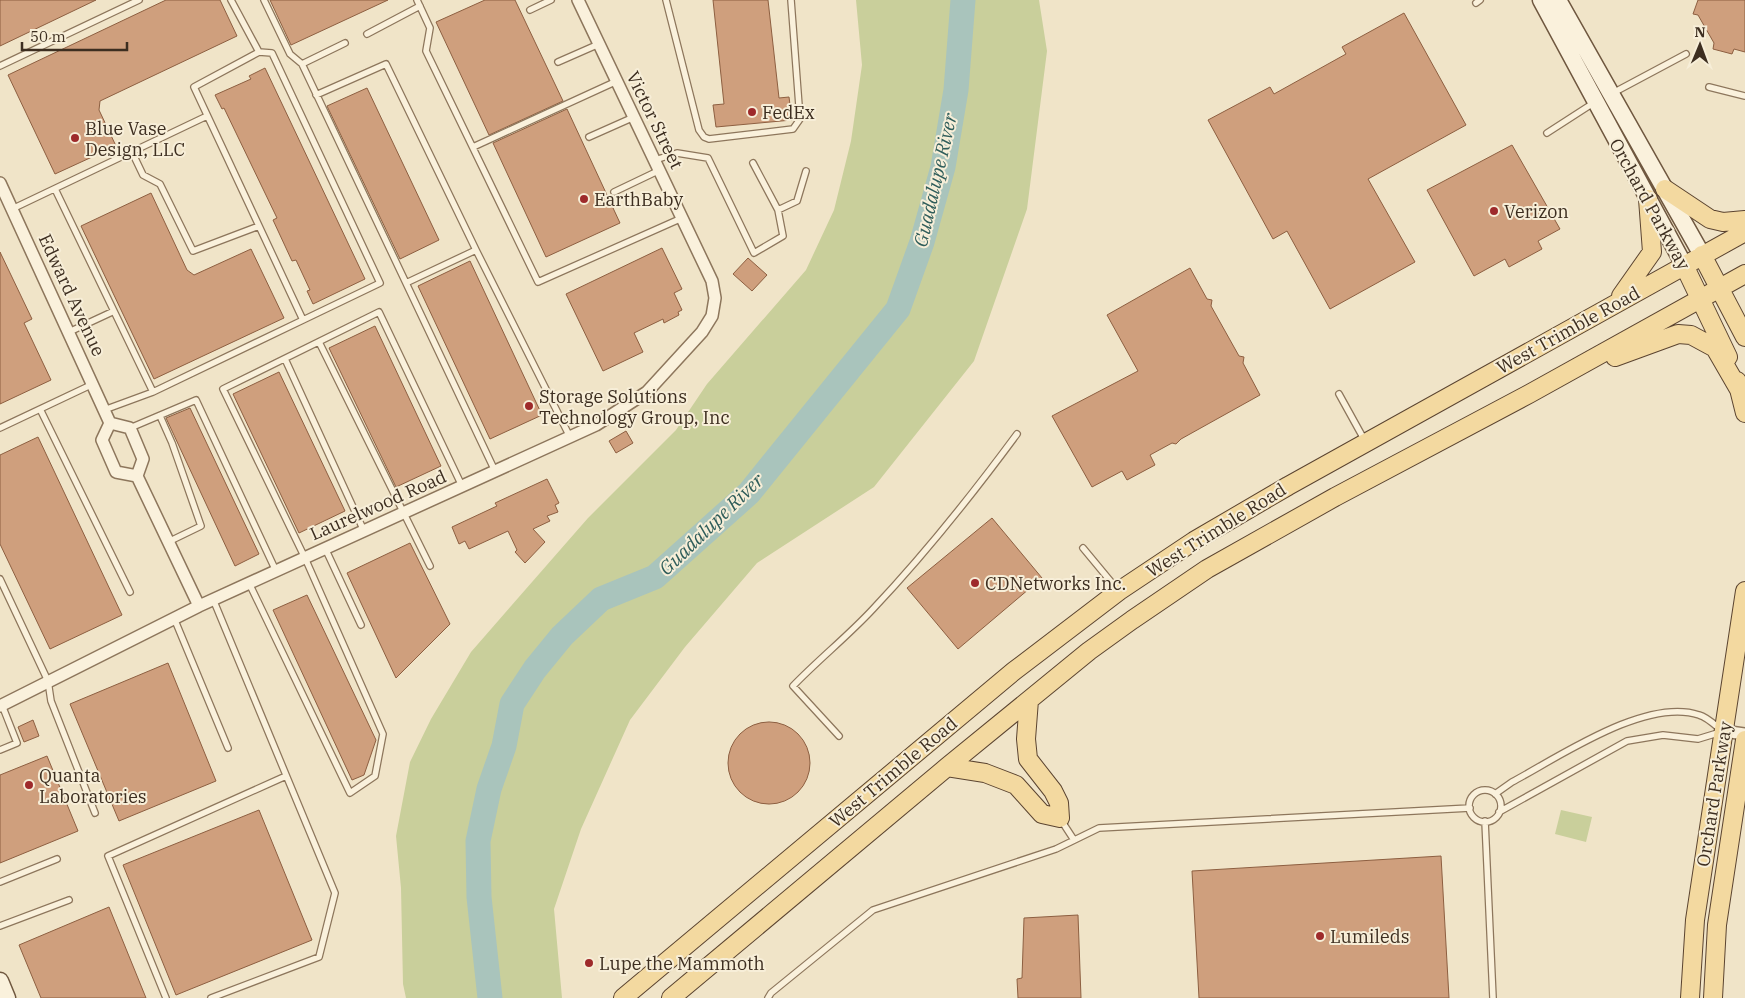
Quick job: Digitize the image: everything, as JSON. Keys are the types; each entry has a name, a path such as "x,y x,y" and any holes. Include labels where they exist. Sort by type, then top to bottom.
{"main road":[{"name":"Orchard Parkway","path":"1541,0 1602,98 1665,189 1745,337"},
{"name":"Orchard Parkway","path":"1558,0 1648,199 1684,265 1726,351 1745,413"},
{"path":"1665,189 1710,219 1723,222 1745,220"},
{"path":"1615,304 1652,252 1648,199"},
{"name":"West Trimble Road","path":"623,998 1014,671 1119,591 1194,541 1288,486 1745,232"},
{"name":"West Trimble Road","path":"671,998 1089,651 1207,569 1335,496 1561,377 1745,274"},
{"path":"1561,377 1678,334 1684,334 1691,335 1715,348 1740,393"},
{"name":"Orchard Parkway","path":"1690,998 1695,920 1745,591"},
{"path":"947,767 985,773 1016,785 1042,814 1060,818 1059,803 1028,759 1026,740 1029,700"},
{"name":"Orchard Parkway","path":"1713,998 1717,925 1745,740"},
{"path":"1025,796 1044,780"},
{"path":"0,981 7,998"}],"street":[{"name":"Victor Street","path":"578,0 712,281"},
{"name":"Edward Avenue","path":"0,183 110,423"},
{"name":"Laurelwood Road","path":"1,705 199,606 570,437 624,408 647,392 702,332 712,316 715,298 712,281"},
{"path":"137,476 116,472 102,440 110,423 130,428 143,459 137,476 199,606"},
{"path":"1723,731 1745,734"}],"lane":[{"path":"0,66 138,0"},
{"path":"231,0 259,52"},
{"path":"264,0 290,54 302,64 495,471"},
{"path":"530,10 552,0"},
{"path":"666,0 699,130 704,137 709,139 793,129 798,125 800,119 792,0"},
{"path":"367,34 419,3 430,28 426,51 538,282 682,218"},
{"path":"302,64 345,43"},
{"path":"558,62 599,44"},
{"path":"104,410 152,392 303,320 380,283 272,53 259,52 194,87 303,320"},
{"path":"1547,133 1602,98 1686,54"},
{"path":"316,95 386,64 476,250 570,437"},
{"path":"473,147 617,81"},
{"path":"1709,86 1745,96"},
{"path":"12,209 207,116"},
{"path":"589,137 634,116"},
{"path":"132,152 143,174 160,184 193,251 259,226"},
{"path":"614,192 677,152 708,158 754,253 783,236 778,210 753,163"},
{"path":"778,210 798,201 806,171"},
{"path":"55,189 112,312 152,392"},
{"path":"406,283 476,250"},
{"path":"69,332 112,312"},
{"path":"249,583 350,793 375,776 383,734 305,558 223,389 379,312 462,486"},
{"path":"319,342 402,514 430,566"},
{"path":"285,359 364,531"},
{"path":"0,428 93,384"},
{"path":"1339,394 1366,443"},
{"path":"130,428 196,400 276,571"},
{"path":"40,409 130,592"},
{"path":"160,416 172,443 201,526 168,542"},
{"path":"838,736 794,686 814,664 878,604 965,504 1017,434"},
{"path":"325,548 361,625"},
{"path":"1084,548 1119,591"},
{"path":"0,579 48,681 54,709 95,813"},
{"path":"211,998 319,957 335,893 213,600"},
{"path":"174,618 228,748"},
{"path":"0,750 17,743 1,705"},
{"path":"1495,794 1512,782 1627,721 1662,712 1700,714 1723,731"},
{"path":"1499,812 1500,802 1495,794 1485,790 1475,794 1470,803 1470,808 1475,818 1485,821 1494,819 1499,812 1627,741 1663,735 1698,739 1723,731"},
{"path":"166,998 108,856 286,776"},
{"path":"768,998 873,910 1056,849 1099,828 1470,808"},
{"path":"1060,818 1074,840"},
{"path":"1485,821 1493,998"},
{"path":"0,882 57,859"},
{"path":"0,926 68,900"}],"green space":[{"path":"856,0 1039,0 1047,51 1027,209 974,361 874,487 757,563 685,647 630,720 581,829 554,909 562,998 406,998 403,984 401,888 396,836 410,762 431,719 471,652 588,518 676,430 707,384 806,270 834,210 851,141 862,65"},
{"path":"1561,810 1592,817 1586,842 1555,834"}],"building":[{"path":"0,0 96,0 0,46"},
{"path":"166,0 220,0 237,36 100,101 99,110 116,146 55,174 8,75"},
{"path":"270,0 388,0 291,45"},
{"path":"485,0 515,0 563,101 489,135 436,22"},
{"path":"713,0 768,0 779,98 789,97 792,120 716,127 713,105 724,104"},
{"path":"1698,0 1745,0 1745,52 1734,49 1732,54 1713,49 1714,43 1698,15 1693,14"},
{"path":"1404,13 1466,125 1368,179 1415,262 1330,309 1287,231 1273,239 1208,120 1270,87 1274,94 1346,54 1342,47"},
{"path":"265,68 365,279 313,304 307,291 310,290 296,260 292,261 273,220 277,218 224,108 222,109 215,95 251,79 249,76"},
{"path":"367,88 439,240 400,259 327,106"},
{"path":"567,109 620,223 546,257 493,143"},
{"name":"Verizon","path":"1512,145 1560,229 1538,241 1542,249 1509,267 1505,259 1474,276 1427,190"},
{"path":"151,193 187,270 194,275 251,249 284,318 154,379 81,226"},
{"path":"662,248 682,289 674,293 682,310 678,312 679,315 664,323 663,319 634,333 643,352 603,371 566,294"},
{"path":"0,252 32,319 24,323 51,380 0,404"},
{"path":"748,258 767,275 752,291 733,274"},
{"path":"470,261 542,415 490,439 418,286"},
{"path":"1190,268 1207,299 1212,300 1211,306 1239,356 1244,357 1243,363 1260,395 1181,439 1176,444 1172,443 1150,455 1155,465 1127,480 1122,471 1092,487 1052,416 1138,371 1107,315"},
{"path":"375,326 441,466 396,487 329,348"},
{"path":"279,372 345,511 299,533 233,394"},
{"path":"190,408 259,554 235,566 166,418"},
{"path":"626,431 633,443 616,453 609,441"},
{"path":"38,437 122,615 50,649 0,544 0,455"},
{"path":"547,479 559,503 555,505 558,512 547,516 550,521 533,529 545,542 525,563 515,552 517,550 508,531 469,549 465,541 459,544 452,527 497,506 495,503"},
{"name":"CDNetworks Inc.","path":"992,518 1042,578 958,649 907,588"},
{"path":"410,543 450,624 396,678 347,573"},
{"path":"307,595 376,740 364,775 352,780 273,610"},
{"path":"168,663 216,781 119,821 70,704"},
{"path":"33,720 39,736 24,742 18,727"},
{"path":"769,722 785,726 798,734 806,747 810,763 806,779 798,792 785,800 769,804 753,800 740,792 732,779 728,763 732,747 740,734 753,726"},
{"path":"47,756 78,831 0,863 0,775"},
{"path":"259,810 312,940 176,995 123,865"},
{"name":"Lumileds","path":"1441,856 1449,998 1199,998 1192,871"},
{"path":"109,907 146,998 41,998 19,945"},
{"path":"1078,915 1081,998 1018,998 1017,979 1022,978 1024,918"}],"waterway":[{"name":"Guadalupe River","path":"490,998 479,897 478,841 489,789 504,746 512,704 535,669 562,636 601,599 655,577 749,493 898,309 922,242 943,167 956,90 963,0"}],"place":[{"name":"FedEx","path":"752,112"},
{"name":"Blue Vase Design, LLC","path":"75,138"},
{"name":"EarthBaby","path":"584,199"},
{"name":"Verizon","path":"1494,211"},
{"name":"Storage Solutions Technology Group, Inc","path":"529,406"},
{"name":"CDNetworks Inc.","path":"975,583"},
{"name":"Quanta Laboratories","path":"29,785"},
{"name":"Lumileds","path":"1320,936"},
{"name":"Lupe the Mammoth","path":"589,963"}]}
